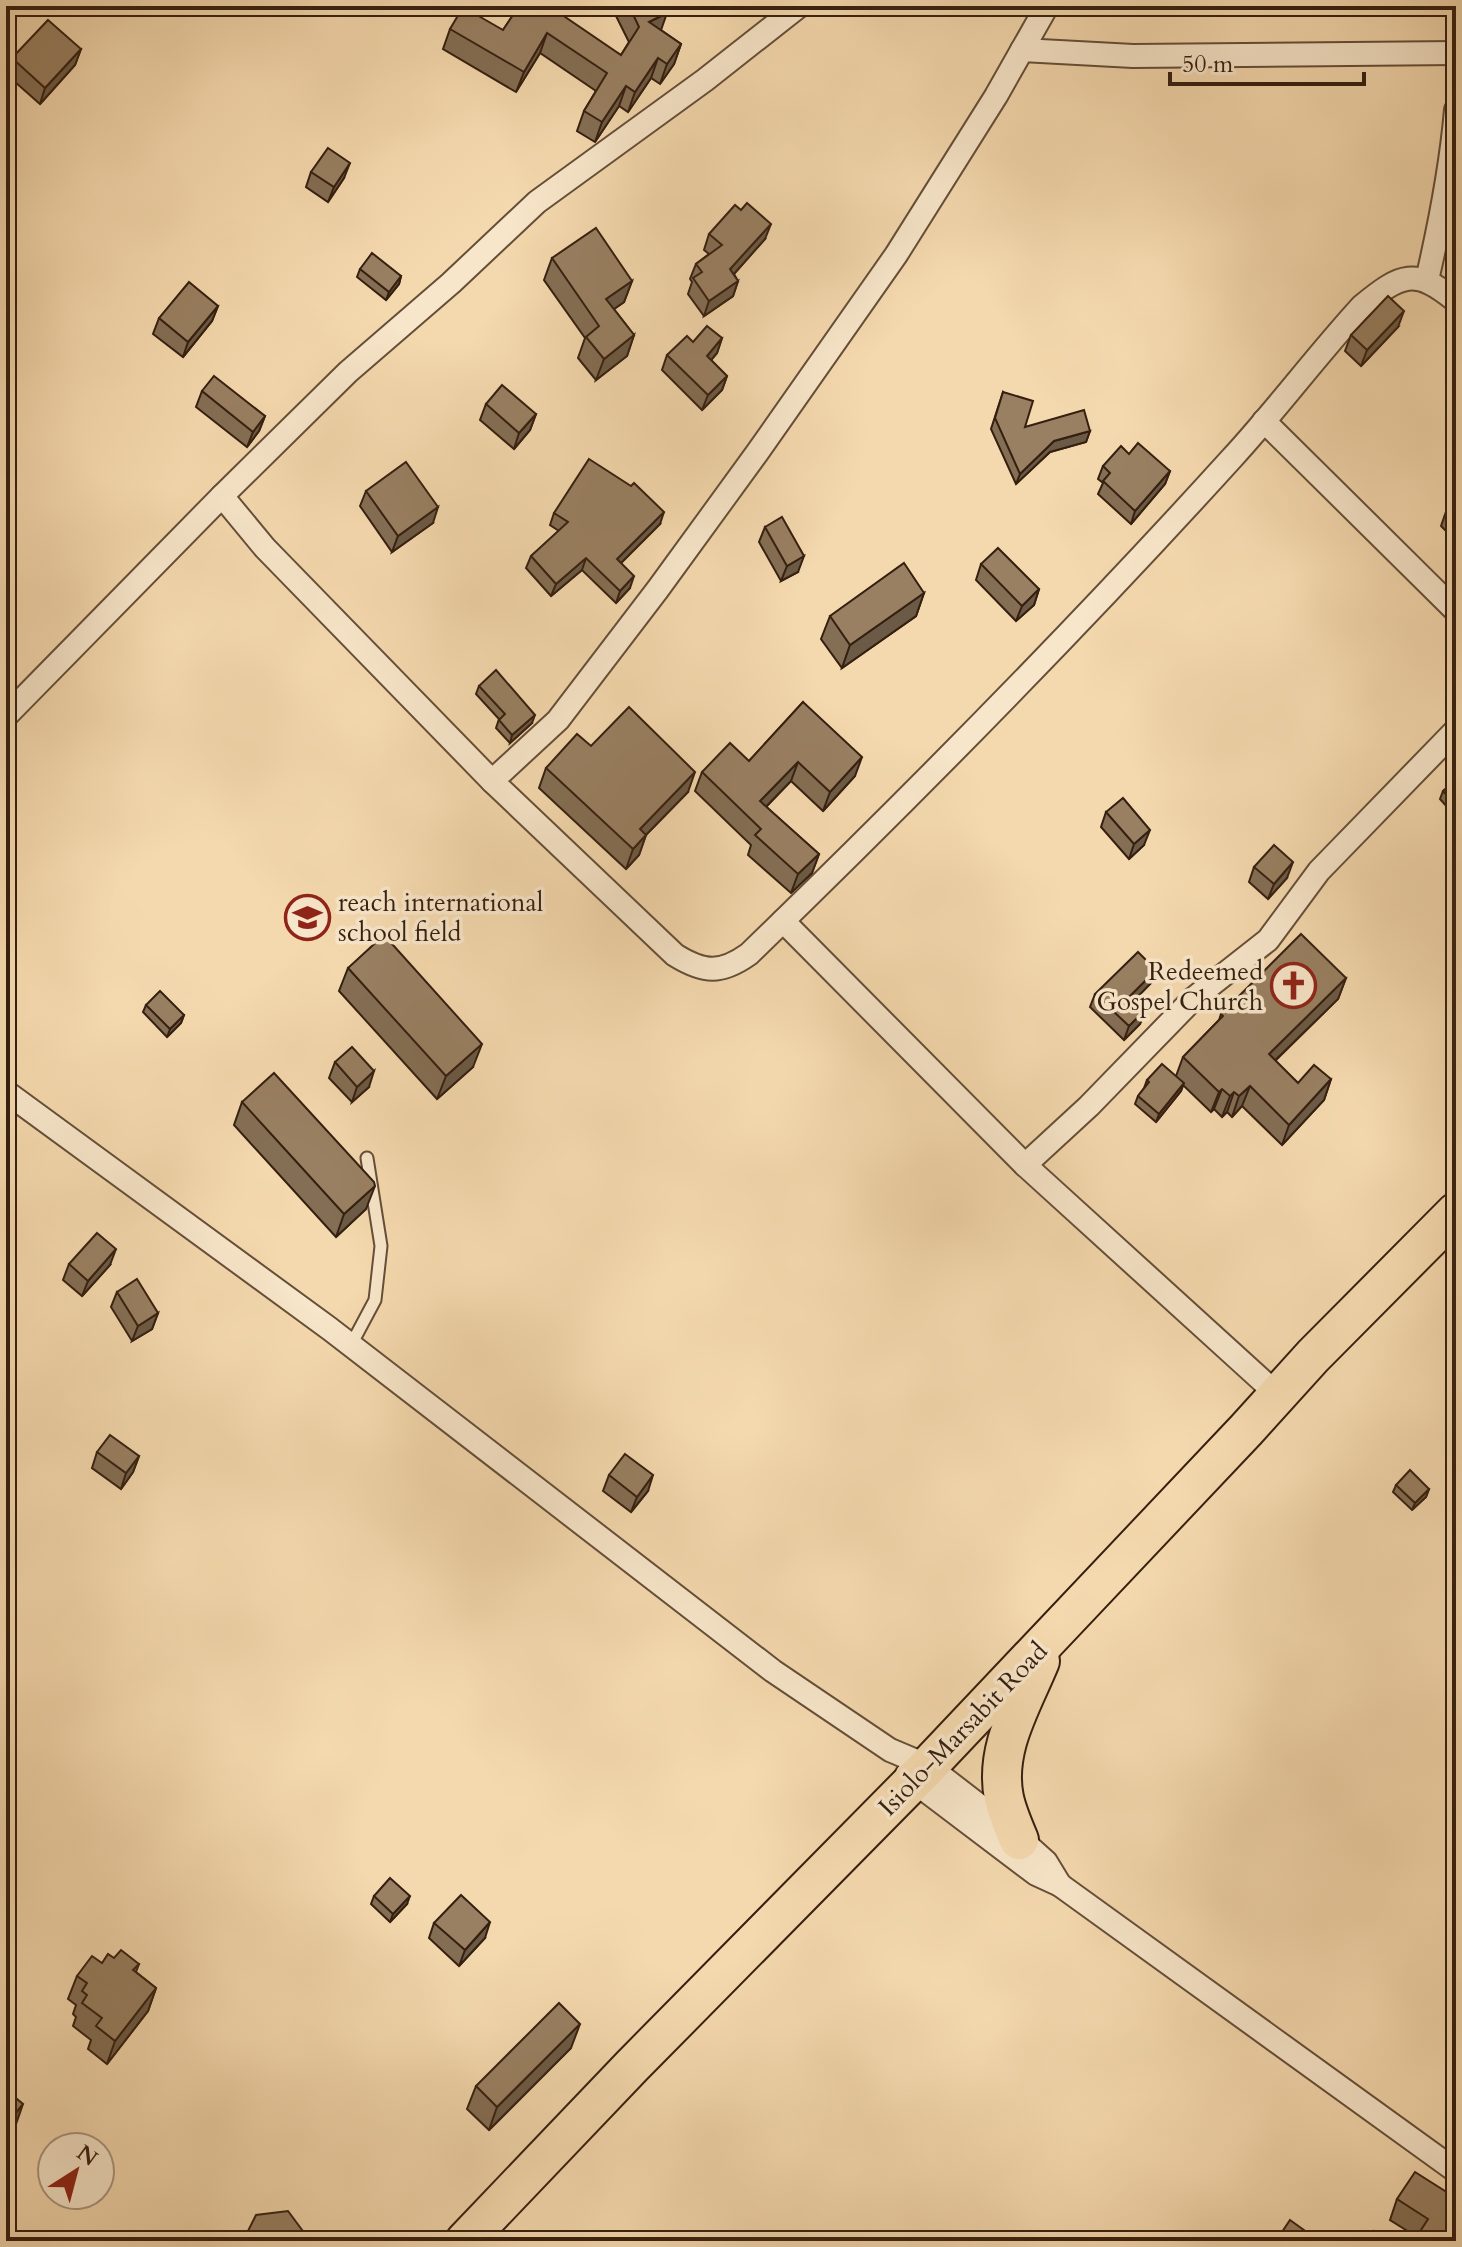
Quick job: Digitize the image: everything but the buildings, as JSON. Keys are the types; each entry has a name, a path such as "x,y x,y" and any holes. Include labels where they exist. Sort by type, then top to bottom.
{"highway":[{"name":"Isiolo-Marsabit Road","path":"465,2241 1048,1640 1323,1345 1456,1212"},
{"path":"1019,1840 1004,1798 1002,1766 1007,1737 1048,1640"}],"street":[{"path":"6,716 348,372 451,283 537,202 693,89 799,6"},
{"path":"492,781 558,720 748,465 896,255 1047,6"},
{"path":"1022,50 1133,56 1456,53"},
{"path":"1427,280 1439,230 1456,110"},
{"path":"222,496 265,548 492,781 675,955 694,967 711,969 733,965 749,954 866,841 1126,574 1264,421 1362,306 1385,287 1404,278 1427,280 1456,301"},
{"path":"1264,421 1456,611"},
{"path":"1025,1165 1089,1106 1193,999 1268,940 1319,871 1456,730"},
{"path":"783,921 1025,1165 1278,1395"},
{"path":"6,1092 351,1345 773,1671 890,1750 1025,1866 1060,1885 1456,2171"},
{"path":"920,1773 1007,1827 1046,1862 1060,1885"}],"lane":[{"path":"351,1345 375,1300 381,1246 367,1158"}],"place":[{"name":"reach international school field","path":"307,917"},
{"name":"Redeemed Gospel Church","path":"1294,986"}]}
